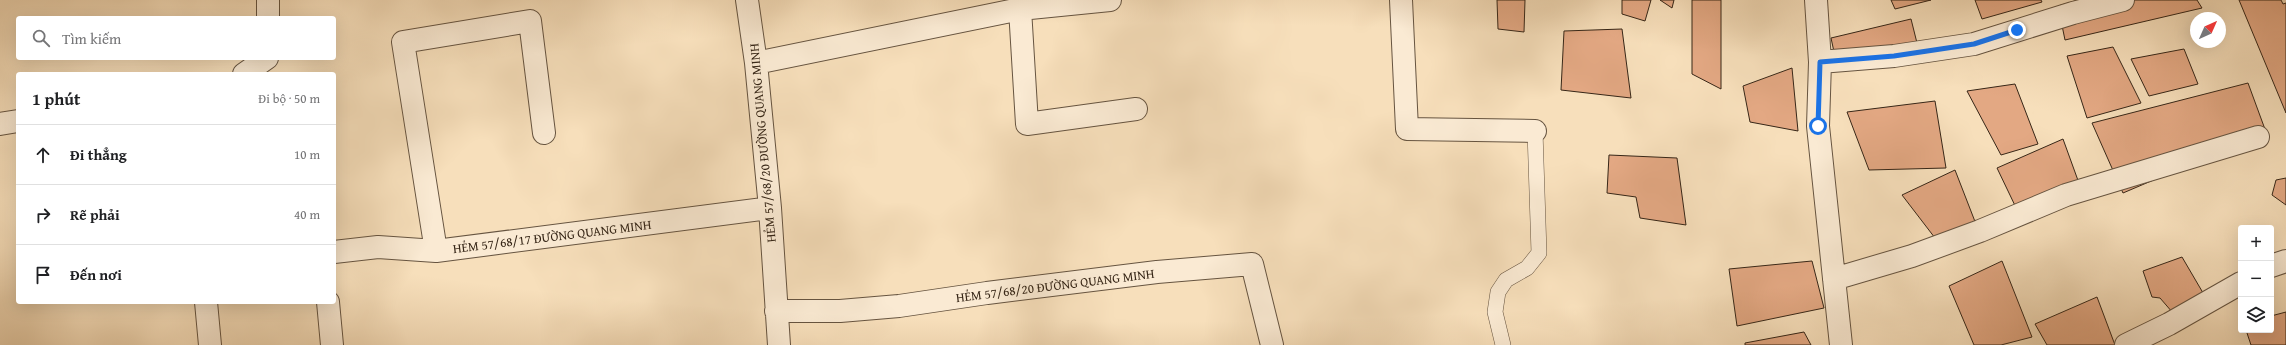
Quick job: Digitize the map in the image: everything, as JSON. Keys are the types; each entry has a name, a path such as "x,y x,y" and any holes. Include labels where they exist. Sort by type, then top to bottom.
{"street":[{"path":"268,0 268,16"},
{"name":"HẺM 57/68/20 ĐƯỜNG QUANG MINH","path":"747,0 756,63 770,208 779,345"},
{"path":"756,63 1020,9 1110,0"},
{"path":"1401,0 1407,129 1535,132"},
{"path":"1816,0 1820,62 1818,126 1841,345"},
{"path":"1820,62 1894,56 1974,44 2073,13 2123,0"},
{"path":"1020,9 1027,124 1136,109"},
{"path":"436,251 403,42 530,21 544,132"},
{"path":"247,72 264,60"},
{"path":"0,124 16,121"},
{"path":"1834,279 1912,256 1980,231 2066,195 2258,137"},
{"name":"HẺM 57/68/17 ĐƯỜNG QUANG MINH","path":"336,252 378,247 436,251 770,208"},
{"path":"2274,265 2286,261"},
{"name":"HẺM 57/68/20 ĐƯỜNG QUANG MINH","path":"776,311 840,311 899,306 1149,273 1252,264 1272,345"},
{"path":"2126,345 2169,324 2238,285"},
{"path":"206,304 210,345"},
{"path":"328,304 332,345"}],"lane":[{"path":"1503,345 1495,312 1498,292 1506,280 1526,268 1539,253 1535,132"}],"building":[{"path":"1497,0 1525,0 1524,32 1498,29"},
{"path":"1622,0 1651,0 1645,21 1622,14"},
{"path":"1660,0 1674,0 1672,8"},
{"path":"1692,0 1721,0 1721,89 1692,74"},
{"path":"1891,0 1931,0 1895,9"},
{"path":"1975,0 2041,0 2042,2 1982,19"},
{"path":"2078,0 2197,0 2202,8 2065,40 2058,6"},
{"path":"2239,0 2281,0 2283,4 2286,3 2286,113"},
{"path":"1911,19 1920,55 1836,61 1831,38"},
{"path":"1622,29 1631,98 1561,90 1564,31"},
{"path":"2113,47 2141,103 2087,118 2067,56"},
{"path":"2184,49 2198,84 2149,96 2131,59"},
{"path":"1792,68 1798,131 1750,122 1743,86"},
{"path":"2248,83 2266,132 2123,193 2092,123"},
{"path":"2015,84 2038,144 2001,155 1967,91"},
{"path":"1935,101 1946,168 1869,170 1847,112"},
{"path":"2063,139 2084,197 2020,216 1997,168"},
{"path":"1609,155 1677,158 1686,225 1640,218 1636,197 1607,193"},
{"path":"1955,170 1981,237 1935,238 1902,195"},
{"path":"2286,178 2286,205 2272,195 2276,180"},
{"path":"2182,257 2206,298 2173,313 2160,298 2152,297 2143,271"},
{"path":"1812,261 1824,308 1737,326 1729,269"},
{"path":"2002,261 2032,337 2001,345 1974,345 1949,286"},
{"path":"2097,297 2115,345 2047,345 2035,324"},
{"path":"2286,312 2286,345 2251,345 2247,333 2274,333 2274,315"},
{"path":"1804,332 1811,345 1745,345 1745,343"}],"route":[{"path":"1818,126 1820,62 1894,56 1974,44 2017,30"}]}
